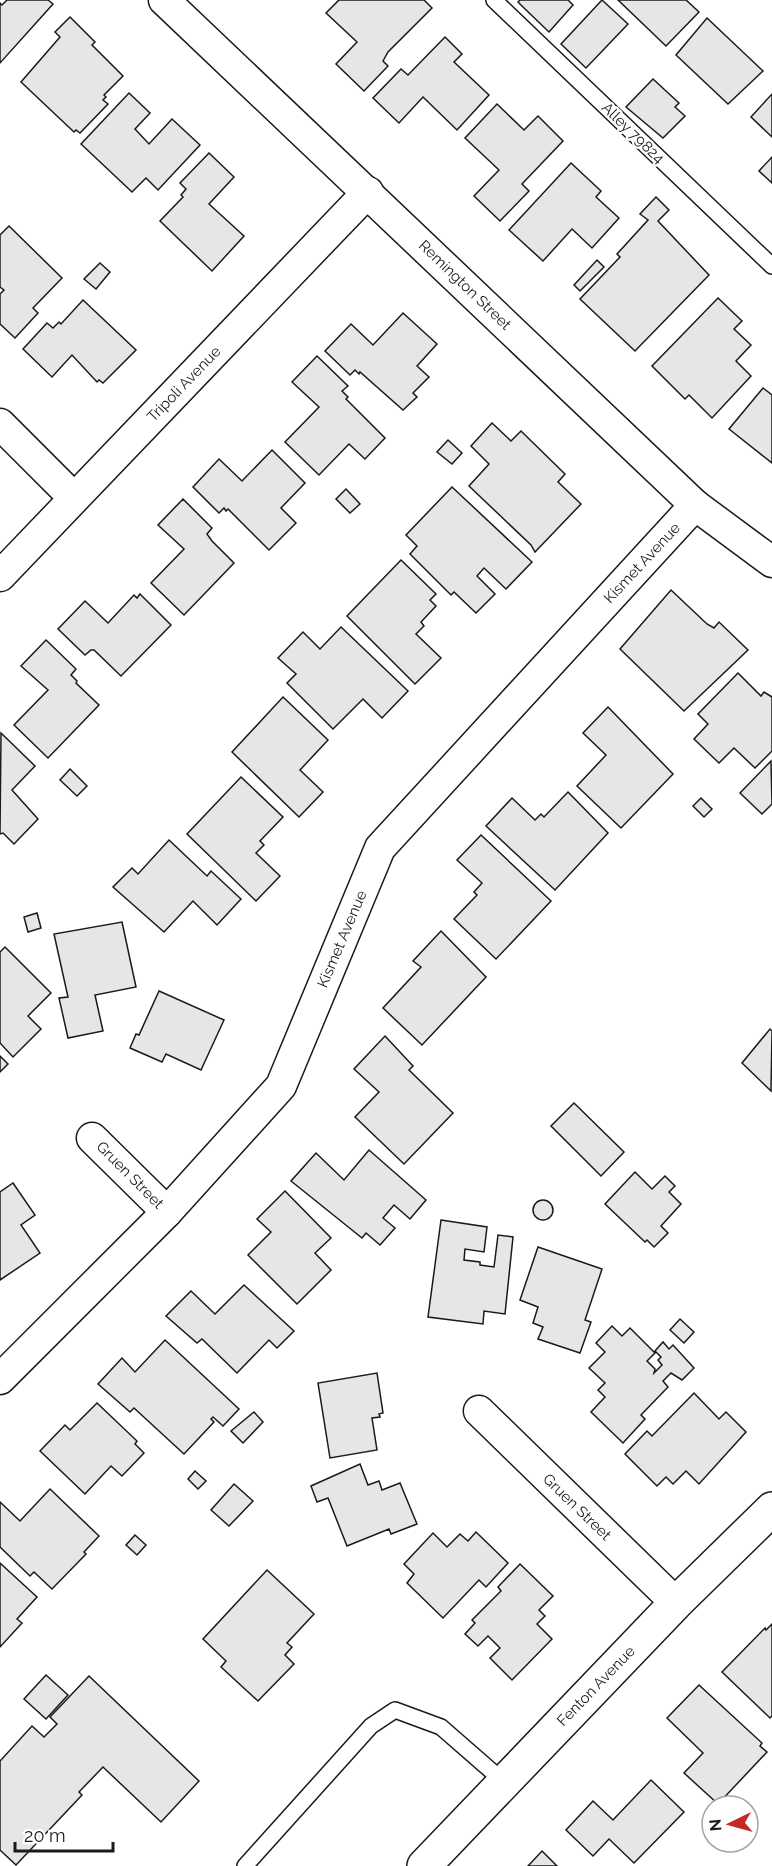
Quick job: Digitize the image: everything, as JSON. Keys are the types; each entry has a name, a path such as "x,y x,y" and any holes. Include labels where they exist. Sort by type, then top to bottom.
{"street":[{"name":"Remington Street","path":"164,0 695,505 772,562"},
{"name":"Tripoli Avenue","path":"0,576 368,192"},
{"path":"0,424 74,498"},
{"name":"Kismet Avenue","path":"0,1379 167,1212 281,1086 380,848 695,505"},
{"name":"Gruen Street","path":"92,1138 167,1212"},
{"name":"Gruen Street","path":"479,1411 676,1603"},
{"name":"Fenton Avenue","path":"424,1866 676,1603 772,1509"}],"lane":[{"name":"Alley 79824","path":"494,0 772,266"},
{"path":"245,1866 371,1726 395,1710 441,1727 504,1782"}],"building":[{"path":"7,0 48,0 53,4 0,63 0,3 2,5"},
{"path":"339,0 424,0 432,8 388,52 383,61 388,66 364,91 336,64 357,42 326,13"},
{"path":"520,0 568,0 573,5 549,32 518,2"},
{"path":"602,0 628,24 586,68 561,44"},
{"path":"618,0 686,0 699,12 666,46"},
{"path":"70,17 95,42 92,45 123,76 104,95 106,97 103,100 108,104 80,133 76,130 74,132 21,82 60,37 55,32"},
{"path":"707,18 763,71 728,104 676,55"},
{"path":"445,37 462,54 454,62 489,95 457,130 423,97 399,123 373,98 401,69 408,75"},
{"path":"653,79 679,103 675,107 685,116 663,138 626,107"},
{"path":"129,93 150,113 135,129 149,144 172,119 200,145 158,190 146,178 132,192 81,144"},
{"path":"772,94 772,137 751,117"},
{"path":"497,104 524,130 538,116 563,141 522,184 529,191 500,221 474,196 499,170 465,138"},
{"path":"209,153 234,177 209,204 244,236 212,271 160,221 183,197 181,195 186,189 180,183"},
{"path":"772,157 772,183 759,171"},
{"path":"571,163 601,191 596,197 619,218 592,248 572,229 543,261 509,230"},
{"path":"656,197 669,210 658,221 709,275 635,351 580,299 620,257 617,254 648,220 640,214"},
{"path":"9,226 62,278 33,308 38,313 15,338 0,324 0,294 4,290 0,287 0,235"},
{"path":"597,260 604,267 580,291 574,285"},
{"path":"100,263 110,272 96,289 84,279"},
{"path":"718,298 742,321 734,329 751,345 736,361 751,376 712,418 689,395 685,399 652,366"},
{"path":"83,300 136,350 103,383 99,380 97,382 72,355 52,377 23,349 47,323 53,328 59,322 61,324"},
{"path":"403,313 437,344 417,366 429,377 413,393 417,397 403,410 360,372 359,374 355,370 350,375 325,351 351,324 373,345"},
{"path":"317,356 348,386 342,391 348,397 346,399 385,438 365,459 349,444 319,475 285,442 319,407 292,382"},
{"path":"763,388 772,395 772,463 729,429"},
{"path":"492,423 511,441 521,431 565,474 558,482 581,504 535,552 531,545 469,486 489,464 471,446"},
{"path":"448,440 462,453 452,464 437,452"},
{"path":"272,450 305,483 281,508 296,523 269,550 228,509 226,511 224,508 219,513 193,487 219,459 242,481"},
{"path":"452,487 532,562 506,589 484,568 477,576 495,594 476,613 454,592 451,595 410,554 417,546 406,535"},
{"path":"346,489 360,504 350,513 336,499"},
{"path":"183,499 212,528 207,534 234,563 184,615 151,583 184,549 158,525"},
{"path":"401,560 436,594 430,600 436,606 421,622 424,626 416,634 441,658 415,684 347,616"},
{"path":"671,590 707,624 714,628 719,622 748,650 684,711 620,649"},
{"path":"140,594 171,625 121,676 94,650 85,655 58,629 85,601 108,623 134,595 137,598"},
{"path":"341,627 408,691 382,718 363,699 333,729 287,683 296,674 278,658 303,632 320,649"},
{"path":"46,640 76,669 71,675 77,681 76,683 99,705 48,758 14,725 48,690 21,666"},
{"path":"738,673 761,696 764,692 772,697 772,751 755,768 734,748 719,763 694,739 708,724 698,714"},
{"path":"283,697 328,740 300,770 323,792 299,817 232,752"},
{"path":"608,707 673,774 621,828 577,786 606,755 583,733"},
{"path":"1,733 35,766 12,790 38,819 14,844 3,833 0,834"},
{"path":"771,761 772,804 762,814 740,793"},
{"path":"70,769 87,786 77,796 60,780"},
{"path":"241,777 283,817 260,841 264,845 256,853 280,876 256,901 187,834"},
{"path":"568,792 608,833 555,890 486,826 512,798 535,820 541,814 544,817"},
{"path":"701,798 712,809 704,817 693,806"},
{"path":"481,835 551,901 496,959 454,919 477,895 474,892 482,883 457,860"},
{"path":"169,840 207,876 211,871 241,899 217,925 193,901 164,932 113,887 132,868 138,874"},
{"path":"37,913 41,928 28,932 24,917"},
{"path":"122,922 136,987 95,995 103,1031 68,1038 59,998 68,997 54,934"},
{"path":"441,931 486,977 422,1045 383,1008 421,967 413,961"},
{"path":"5,947 51,993 28,1016 41,1029 13,1057 0,1043 0,952"},
{"path":"159,991 224,1020 201,1070 166,1054 162,1062 130,1048 136,1034 139,1035"},
{"path":"770,1029 772,1031 771,1091 742,1063"},
{"path":"385,1036 413,1066 409,1070 453,1113 404,1164 355,1117 379,1092 354,1069"},
{"path":"0,1056 8,1064 0,1072"},
{"path":"574,1103 624,1152 601,1176 551,1126"},
{"path":"369,1150 426,1200 410,1219 394,1205 383,1218 395,1228 380,1245 366,1233 362,1238 291,1181 316,1153 344,1180"},
{"path":"635,1172 652,1189 665,1176 675,1186 669,1192 681,1204 661,1226 668,1233 654,1247 647,1240 645,1242 605,1204"},
{"path":"13,1183 35,1215 21,1225 40,1253 0,1280 0,1192"},
{"path":"285,1191 331,1238 315,1253 331,1270 297,1304 248,1255 271,1232 257,1219"},
{"path":"543,1200 550,1203 553,1210 550,1217 543,1220 536,1217 533,1210 536,1203"},
{"path":"441,1220 487,1227 484,1252 465,1249 464,1260 480,1262 480,1265 494,1267 498,1235 513,1237 505,1314 484,1311 483,1324 428,1317"},
{"path":"538,1247 602,1269 585,1320 591,1322 580,1353 538,1339 543,1327 533,1323 538,1307 520,1300"},
{"path":"244,1285 294,1331 277,1348 269,1340 237,1373 202,1339 197,1343 166,1316 191,1291 215,1314"},
{"path":"680,1319 694,1332 684,1343 670,1330"},
{"path":"612,1326 622,1336 630,1328 655,1353 647,1361 655,1369 654,1373 662,1365 658,1360 661,1357 655,1351 663,1342 669,1349 673,1345 694,1368 682,1380 671,1373 663,1381 668,1387 641,1415 645,1419 623,1443 591,1412 605,1397 598,1390 605,1383 589,1368 605,1352 596,1343"},
{"path":"165,1340 239,1409 223,1426 213,1417 211,1419 214,1422 184,1454 134,1408 130,1412 98,1384 122,1358 135,1372"},
{"path":"377,1373 383,1413 379,1414 380,1417 372,1418 377,1450 330,1458 318,1383"},
{"path":"694,1393 719,1419 726,1412 746,1432 699,1484 686,1471 673,1484 666,1477 657,1486 625,1454 647,1431 652,1436"},
{"path":"97,1403 137,1441 135,1444 144,1453 122,1476 111,1466 85,1494 40,1451 65,1425 70,1430"},
{"path":"254,1412 263,1422 243,1443 231,1431"},
{"path":"360,1464 368,1485 379,1481 382,1490 400,1483 417,1524 391,1534 389,1529 347,1546 328,1498 317,1502 311,1486"},
{"path":"195,1471 206,1481 198,1489 188,1479"},
{"path":"234,1484 253,1501 229,1526 211,1510"},
{"path":"50,1489 99,1536 84,1552 86,1554 52,1589 34,1572 30,1576 0,1547 0,1502 20,1521"},
{"path":"476,1532 508,1563 486,1587 479,1580 443,1618 407,1583 414,1574 404,1564 433,1533 447,1547 460,1534 468,1541"},
{"path":"135,1535 146,1545 137,1555 126,1545"},
{"path":"0,1563 37,1597 17,1619 22,1623 0,1647"},
{"path":"520,1564 553,1596 539,1610 545,1616 537,1624 552,1639 512,1680 490,1658 500,1648 488,1636 478,1646 465,1634 475,1623 472,1620 501,1591 498,1587"},
{"path":"267,1570 314,1614 287,1643 292,1647 285,1655 294,1664 258,1701 221,1667 226,1661 203,1639"},
{"path":"772,1624 772,1716 770,1718 722,1672 765,1628 766,1630"},
{"path":"46,1675 68,1695 46,1719 24,1699"},
{"path":"89,1676 199,1781 161,1822 103,1767 79,1792 82,1795 16,1865 0,1850 0,1761 32,1726 44,1737 57,1724 50,1717"},
{"path":"699,1685 762,1743 760,1746 767,1752 727,1794 707,1794 684,1773 703,1753 667,1718"},
{"path":"651,1780 684,1812 634,1863 609,1839 593,1856 566,1830 593,1801 613,1820"},
{"path":"542,1851 557,1866 528,1866"}]}
